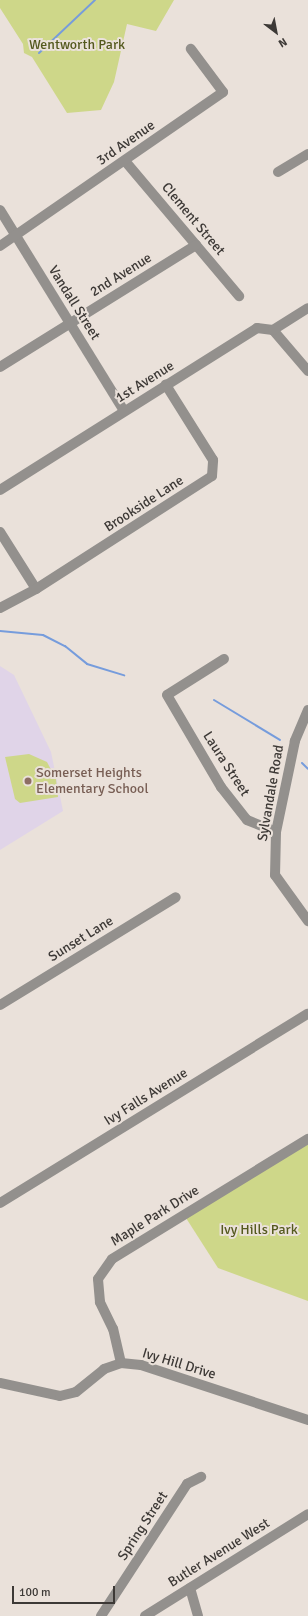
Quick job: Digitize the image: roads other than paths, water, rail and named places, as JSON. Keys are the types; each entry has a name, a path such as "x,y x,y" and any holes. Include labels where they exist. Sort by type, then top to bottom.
{"street":[{"name":"3rd Avenue","path":"0,246 223,92 191,49"},
{"path":"278,172 308,154"},
{"name":"Clement Street","path":"125,161 239,296"},
{"name":"Vandall Street","path":"0,210 124,412"},
{"name":"2nd Avenue","path":"0,367 196,245"},
{"path":"308,308 273,330 308,371"},
{"name":"1st Avenue","path":"0,490 257,328 273,330"},
{"name":"Brookside Lane","path":"0,608 36,590 212,476 213,460 166,385"},
{"path":"0,532 36,590"},
{"name":"Laura Street","path":"224,659 167,695 221,787 247,820 276,832"},
{"name":"Sylvandale Road","path":"308,710 295,738 276,832 275,875 308,921"},
{"name":"Sunset Lane","path":"0,1005 176,897"},
{"name":"Ivy Falls Avenue","path":"0,1203 308,1014"},
{"name":"Maple Park Drive","path":"121,1363 113,1329 100,1302 98,1279 112,1259 308,1139"},
{"name":"Ivy Hill Drive","path":"0,1383 60,1396 76,1392 104,1369 121,1363 141,1365 308,1420"},
{"name":"Spring Street","path":"101,1616 187,1484 201,1477"},
{"name":"Butler Avenue West","path":"145,1616 308,1514"},
{"path":"190,1588 198,1616"}],"waterway":[{"path":"39,53 95,0"},
{"path":"0,631 43,635 65,646 87,664 124,675"},
{"path":"214,700 280,740"},
{"path":"302,763 308,769"}],"place":[{"name":"Somerset Heights Elementary School","path":"28,781"}],"park label":[{"name":"Wentworth Park","path":"77,45"},
{"name":"Ivy Hills Park","path":"259,1230"}]}
